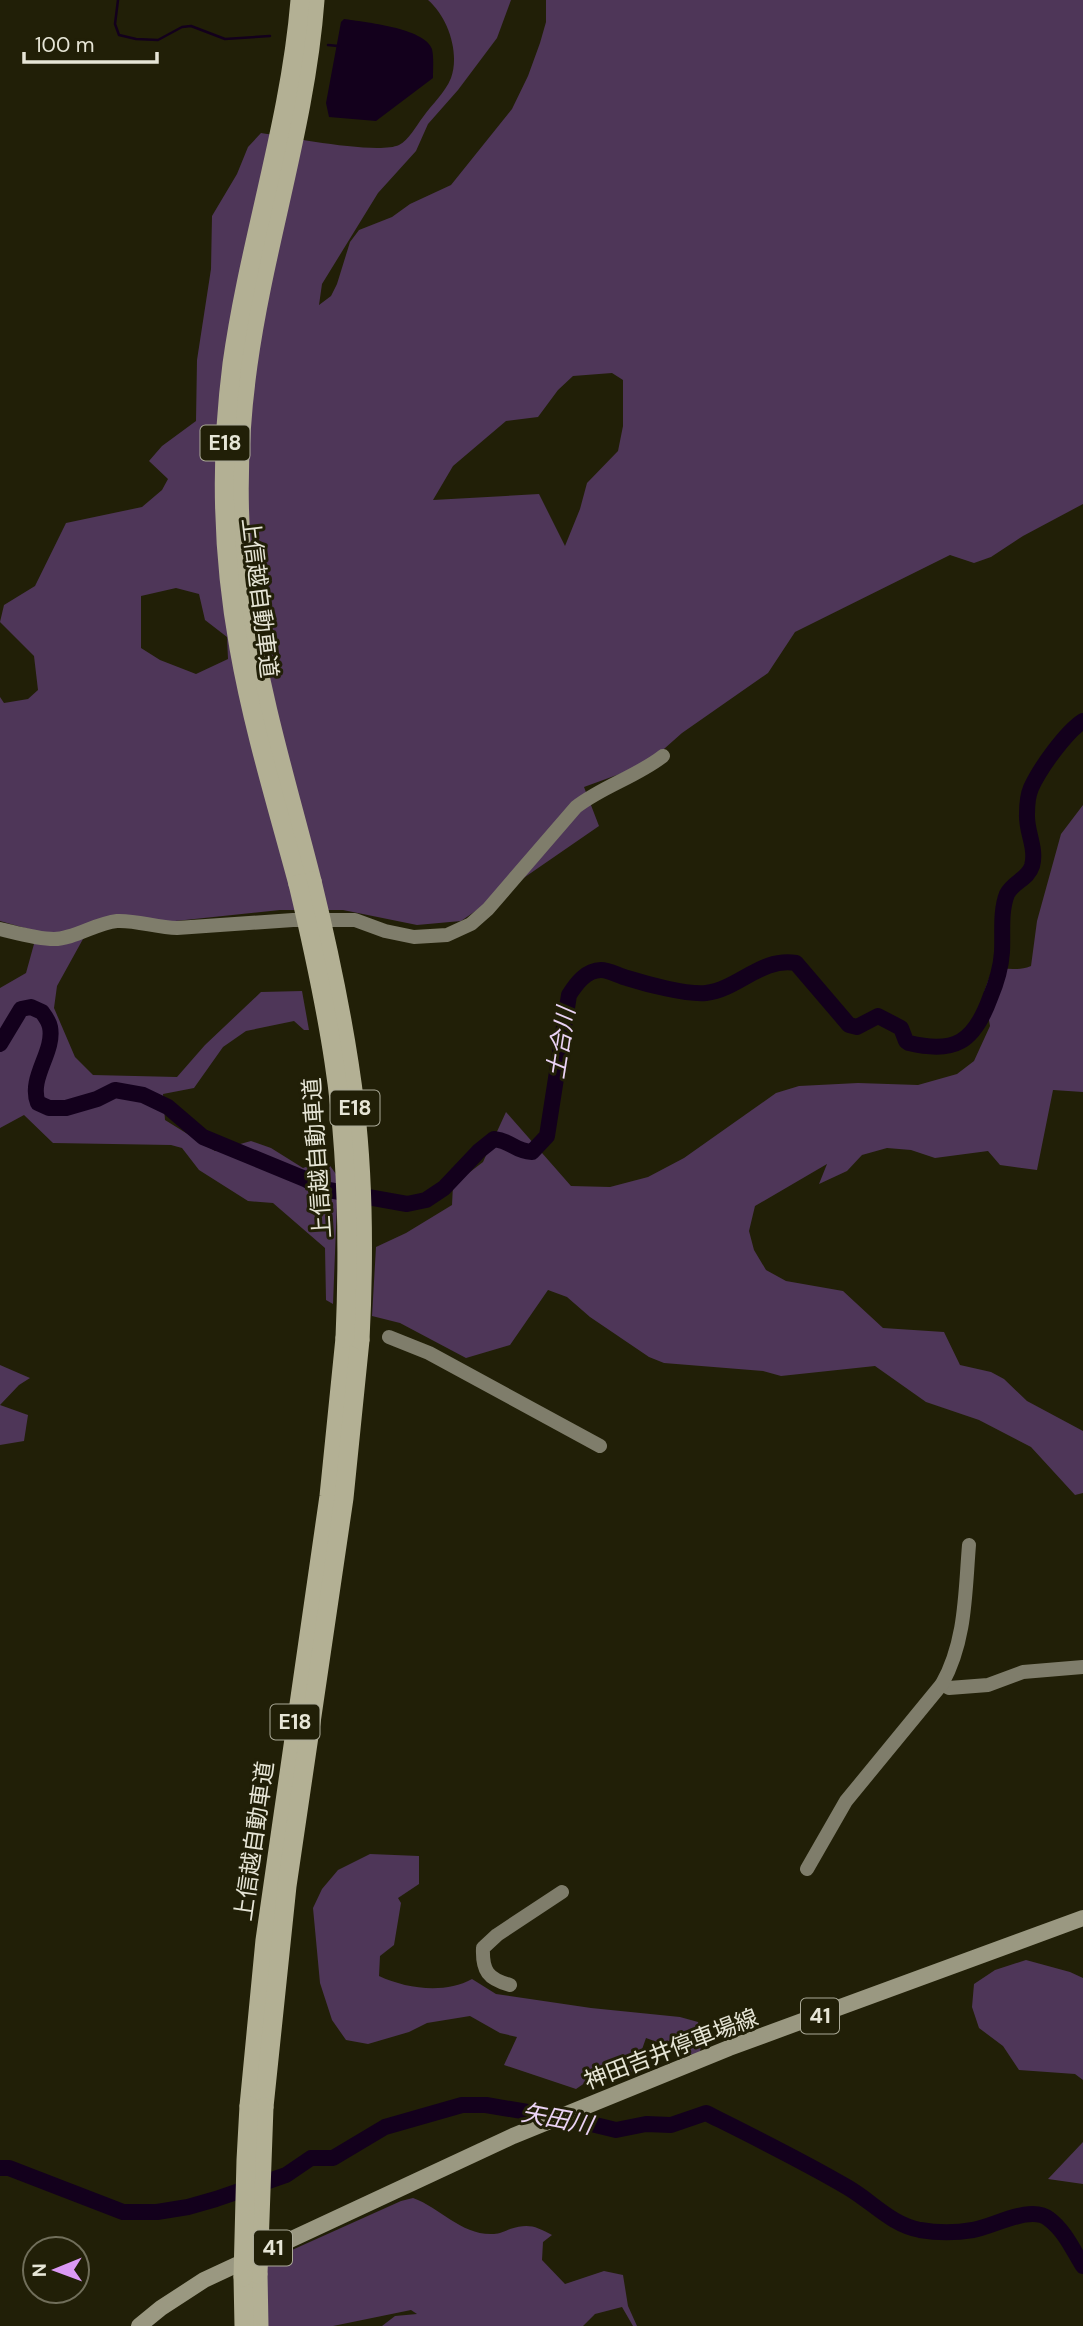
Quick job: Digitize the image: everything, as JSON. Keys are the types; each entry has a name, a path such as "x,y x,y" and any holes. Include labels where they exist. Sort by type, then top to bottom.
{"highway":[{"name":"上信越自動車道","path":"300,0 288,91 236,337 228,402 224,485 228,570 239,649 258,735 305,883"},
{"name":"上信越自動車道","path":"259,2326 251,2275 245,2184 257,2107 265,1940 353,1339 340,1110 305,883 254,646 243,569 240,484 240,444 247,366 303,97 315,0"},
{"name":"上信越自動車道","path":"244,2326 251,2275"}],"main road":[{"name":"神田吉井停車場線","path":"139,2326 204,2280 513,2136 729,2048 1083,1918"}],"street":[{"path":"0,929 56,939 98,924 131,921 160,928 177,928 293,920 355,920 385,931 414,937 447,936 471,924 488,909 576,807 589,796 646,769 663,756"},
{"path":"389,1337 429,1353 600,1446"},
{"path":"807,1869 846,1801 942,1684 956,1657 969,1545"},
{"path":"942,1684 948,1688 988,1685 1023,1672 1083,1667"},
{"path":"510,1985 497,1981 488,1974 482,1963 483,1948 497,1935 562,1892"}],"shaded area":[{"path":"428,0 511,0 497,38 458,90 428,124 416,151 378,193 322,284 319,305 331,296 350,242 359,230 392,217 410,204 451,185 512,109 540,43 546,22 546,0 1083,0 1083,504 1023,536 991,557 974,563 950,555 795,632 768,673 682,733 647,764 584,787 599,826 461,921 417,925 343,910 280,910 166,922 101,919 83,939 57,986 54,1008 75,1057 93,1075 177,1077 205,1045 261,992 302,991 309,1030 304,1030 294,1021 246,1031 223,1047 194,1088 163,1094 165,1120 215,1151 251,1141 271,1148 303,1168 326,1160 338,1177 333,1304 326,1300 325,1248 273,1203 248,1201 199,1170 182,1148 171,1145 53,1143 24,1115 0,1128 0,988 26,973 34,944 32,930 0,921 0,697 4,703 28,699 38,690 34,656 0,622 4,605 35,586 66,523 142,507 162,490 168,479 149,461 162,446 196,421 197,360 211,269 212,216 237,174 248,147 261,133 353,147 388,148 403,143 451,78 453,47 446,26","holes":["612,373 623,380 623,426 618,451 587,483 565,546 539,494 433,500 453,466 506,421 538,417 558,390 573,376","176,588 199,594 205,620 227,637 228,659 196,674 160,660 141,648 141,596"]},
{"path":"344,19 406,31 427,42 432,49 433,78 376,121 329,117 326,103 341,22"},
{"path":"1083,805 1083,1092 1053,1090 1037,1170 1000,1165 988,1151 935,1158 911,1150 887,1148 862,1155 847,1171 819,1184 827,1164 755,1206 749,1231 754,1250 766,1270 786,1281 843,1291 883,1328 944,1332 960,1365 991,1372 1004,1379 1027,1401 1083,1431 1083,1493 1075,1495 1031,1447 979,1420 926,1402 875,1366 781,1376 763,1371 664,1363 649,1357 590,1317 567,1297 548,1290 510,1345 466,1358 400,1323 372,1316 376,1247 406,1233 452,1205 453,1185 483,1162 506,1112 571,1186 610,1187 648,1177 684,1158 776,1093 799,1086 858,1083 918,1085 957,1074 974,1061 990,1026 984,992 991,973 1031,966 1037,921 1061,834"},
{"path":"0,1365 30,1378 19,1385 0,1405"},
{"path":"0,1405 28,1415 24,1441 0,1445"},
{"path":"370,1854 419,1856 419,1884 398,1898 401,1903 394,1945 380,1956 379,1976 426,1988 450,1987 472,1979 496,1994 591,2008 680,2017 698,2022 702,2036 700,2053 693,2055 646,2038 634,2072 608,2067 576,2089 504,2065 517,2037 500,2033 470,2016 427,2023 409,2032 368,2044 346,2040 332,2020 320,1983 313,1908 322,1889 338,1870"},
{"path":"1026,1960 1083,1978 1083,2080 1075,2074 1019,2070 1003,2046 979,2028 972,2007 974,1984 995,1970"},
{"path":"1083,2142 1083,2184 1048,2179"},
{"path":"413,2198 472,2231 496,2234 527,2226 552,2235 543,2242 542,2260 565,2284 604,2271 623,2275 628,2306 637,2326 633,2326 622,2307 595,2314 583,2326 382,2326 395,2316 417,2314 411,2310 333,2326 267,2326 263,2263"}],"waterway":[{"path":"118,0 115,24 119,35 158,40 182,27 191,26 225,39 270,36"},
{"path":"328,45 338,46"},
{"name":"土合川","path":"0,1044 21,1009 31,1007 42,1012 48,1021 51,1036 36,1084 38,1103 49,1108 66,1108 97,1099 115,1090 143,1095 168,1107 203,1137 323,1189 407,1204 426,1200 444,1188 494,1139 532,1152 547,1136 569,995 582,978 591,972 607,971 666,988 706,993 729,986 772,965 796,963 849,1025 857,1027 878,1016 901,1028 909,1043 939,1047 951,1045 969,1034 984,1013 1001,958 1007,894 1032,866 1033,853 1027,814 1031,788 1054,751 1083,721"},
{"name":"矢田川","path":"0,2168 9,2168 123,2212 157,2212 216,2199 286,2175 311,2158 333,2158 385,2127 462,2105 486,2105 616,2130 646,2124 671,2125 706,2113 830,2177 909,2227 933,2232 960,2232 1022,2215 1041,2215 1060,2229 1083,2266"}]}
